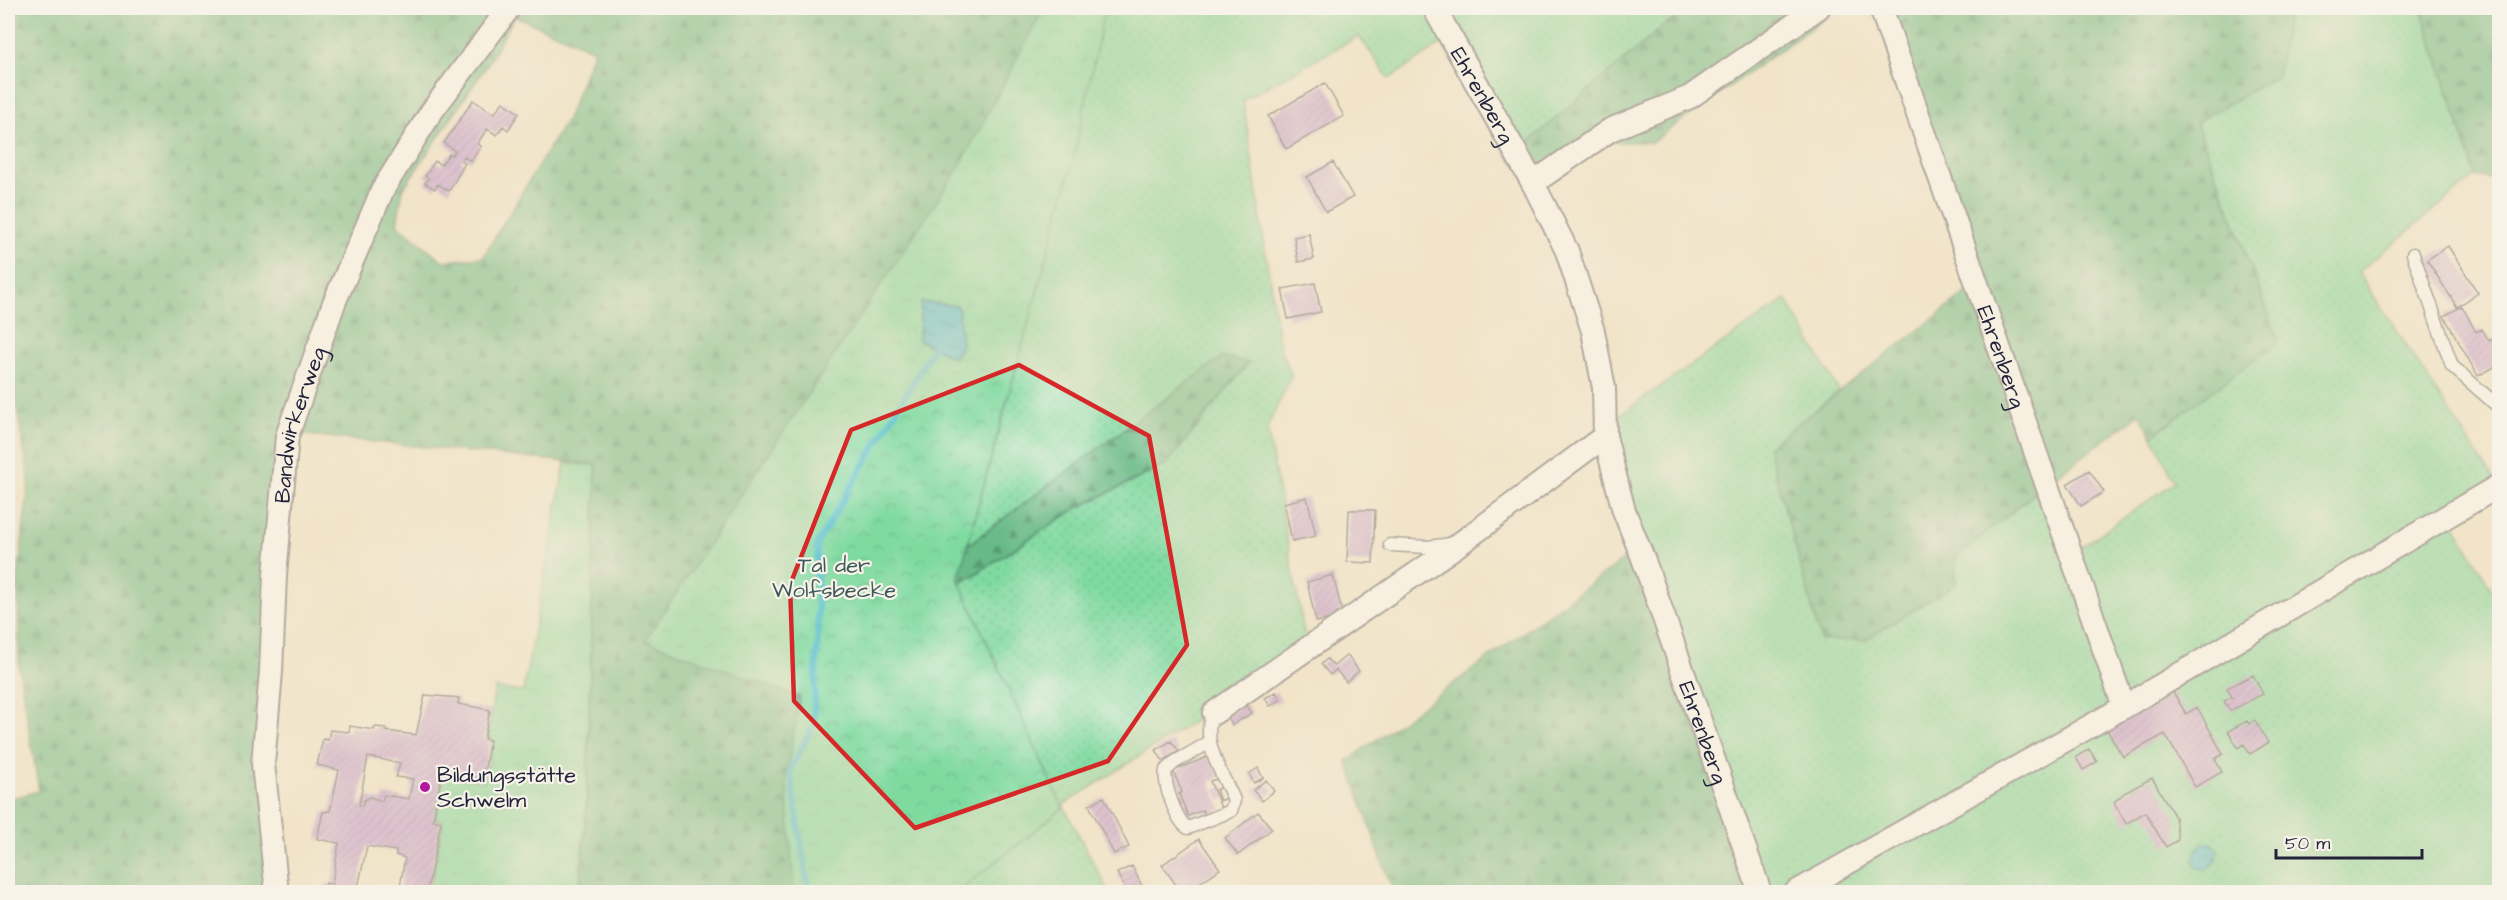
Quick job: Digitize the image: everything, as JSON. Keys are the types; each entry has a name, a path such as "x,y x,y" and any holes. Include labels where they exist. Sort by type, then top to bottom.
{"street":[{"name":"Bandwirkerweg","path":"278,892 262,764 271,672 275,576 287,436 334,303 382,189 432,111 509,8"},
{"name":"Ehrenberg","path":"1434,8 1533,183 1567,251 1593,331 1604,388 1605,436 1624,511 1643,558 1760,892"},
{"path":"1533,183 1610,130 1690,97 1818,8"},
{"name":"Ehrenberg","path":"1881,8 2124,707"},
{"path":"1214,713 1462,542 1605,436"},
{"path":"1796,892 2124,707 2499,485"}],"lane":[{"path":"2413,254 2452,366 2499,408"},
{"path":"1390,545 1428,547 1462,542"},
{"path":"1210,742 1175,762 1166,770 1165,783 1181,823 1188,828 1231,811 1234,806 1234,800 1210,742 1209,721 1214,713"}],"highlighted area":[{"path":"1019,365 1149,436 1187,645 1108,761 915,828 794,701 790,585 851,430"}],"green space":[{"path":"8,8 1089,8 892,601 1222,357 1248,363 1166,465 1075,509 929,604 848,892 580,892 587,809 596,465 297,434 262,675 265,892 8,892 8,799 39,791 19,668 18,577 29,480 13,384 8,253","holes":["515,16 594,50 568,117 483,257 443,261 397,224 403,189 487,65"]},
{"name":"Tal der Wolfsbecke","path":"1044,8 1105,8 1073,161 958,579 1063,808 958,892 794,892 786,777 800,697 645,640 960,166"},
{"path":"1089,8 1691,8 1665,25 1510,158 1443,43 1389,79 1359,36 1243,100 1280,349 1292,375 1267,428 1307,649 1063,805 1109,892 848,892 929,604 1075,509 1166,465 1248,363 892,601"},
{"path":"1691,8 1839,8 1652,142 1611,142 1538,188 1510,158 1665,25"},
{"path":"1877,8 2289,8 2277,76 2196,122 2279,341 2152,436 2140,414 2043,486 1956,557 1956,584 1865,640 1821,641 1768,447 1970,290"},
{"path":"2289,8 2421,8 2476,176 2358,272 2496,483 2447,511 2499,603 2499,892 1762,892 1645,562 1611,421 1786,299 1839,391 1768,447 1956,557 2044,486 2067,557 2175,482 2152,436 2279,341 2196,122 2277,76"},
{"path":"2421,8 2499,8 2499,181 2476,176"},
{"path":"565,463 596,465 586,809 579,892 429,892 443,821 435,819 443,775 484,781 493,740 487,737 495,688 523,692"},
{"path":"1634,552 1755,892 1393,892 1347,761"},
{"path":"2372,887 2401,892 2355,892"}],"water":[{"path":"921,302 958,306 962,344 954,358 919,340"},
{"path":"2204,843 2213,844 2218,850 2216,860 2208,869 2197,868 2193,860 2197,849"}],"building":[{"path":"1325,83 1344,116 1286,149 1268,116"},
{"path":"473,100 494,114 503,102 519,113 508,130 503,126 497,135 487,129 477,144 481,146 471,161 464,157 461,161 465,163 449,191 438,184 435,189 425,183 429,178 425,176 435,161 441,165 449,154 452,155 455,151 444,143"},
{"path":"1333,162 1353,197 1326,212 1307,177"},
{"path":"1309,234 1314,259 1298,262 1294,237"},
{"path":"2448,246 2478,293 2457,307 2427,260"},
{"path":"1315,283 1321,312 1288,319 1282,289"},
{"path":"2462,306 2476,332 2482,329 2489,341 2500,335 2500,364 2478,376 2444,316"},
{"path":"2089,470 2104,492 2081,506 2067,484"},
{"path":"1307,497 1316,536 1292,541 1284,503"},
{"path":"1349,510 1375,510 1373,563 1347,562"},
{"path":"1333,575 1343,616 1316,622 1307,582"},
{"path":"1347,655 1359,671 1346,682 1336,670 1330,675 1321,664 1327,659 1334,666"},
{"path":"2253,675 2263,694 2230,711 2224,701 2232,697 2227,688"},
{"path":"1276,692 1281,700 1270,706 1265,698"},
{"path":"2173,692 2186,714 2197,707 2223,754 2215,759 2222,772 2195,787 2165,734 2123,757 2107,730"},
{"name":"Bildungsstätte Schwelm","path":"425,695 459,698 458,704 490,710 484,739 490,740 483,779 442,773 433,820 441,822 427,892 399,892 405,858 396,855 396,851 367,846 358,887 384,892 324,892 326,883 332,884 339,843 317,839 323,812 330,811 339,770 317,765 323,739 328,740 330,730 349,732 350,726 374,730 375,727 386,728 386,731 416,735","holes":["368,757 400,763 396,777 413,779 409,799 384,795 382,801 369,797 364,800 362,806 359,805"]},
{"path":"1246,704 1252,713 1232,725 1227,715"},
{"path":"2255,720 2268,743 2250,754 2244,744 2238,748 2228,731 2247,721 2249,724"},
{"path":"1171,741 1179,751 1163,761 1156,750"},
{"path":"2089,749 2097,762 2083,770 2076,757"},
{"path":"1212,755 1220,778 1210,781 1222,810 1206,817 1203,810 1188,816 1179,794 1182,792 1173,771"},
{"path":"1258,768 1263,778 1254,783 1249,774"},
{"path":"2152,778 2175,817 2178,840 2166,847 2145,812 2126,824 2114,802 2124,793"},
{"path":"1266,780 1274,791 1262,801 1253,790"},
{"path":"1224,786 1229,797 1220,801 1216,790"},
{"path":"1104,797 1129,847 1114,854 1089,805"},
{"path":"1258,812 1272,829 1238,855 1225,838"},
{"path":"1199,839 1220,869 1186,892 1181,892 1162,865"},
{"path":"1132,866 1145,892 1127,892 1117,873"}],"waterway":[{"path":"809,892 790,770 813,726 818,635 817,544 937,342"}],"place":[{"name":"Bildungsstätte Schwelm","path":"425,787"}]}
